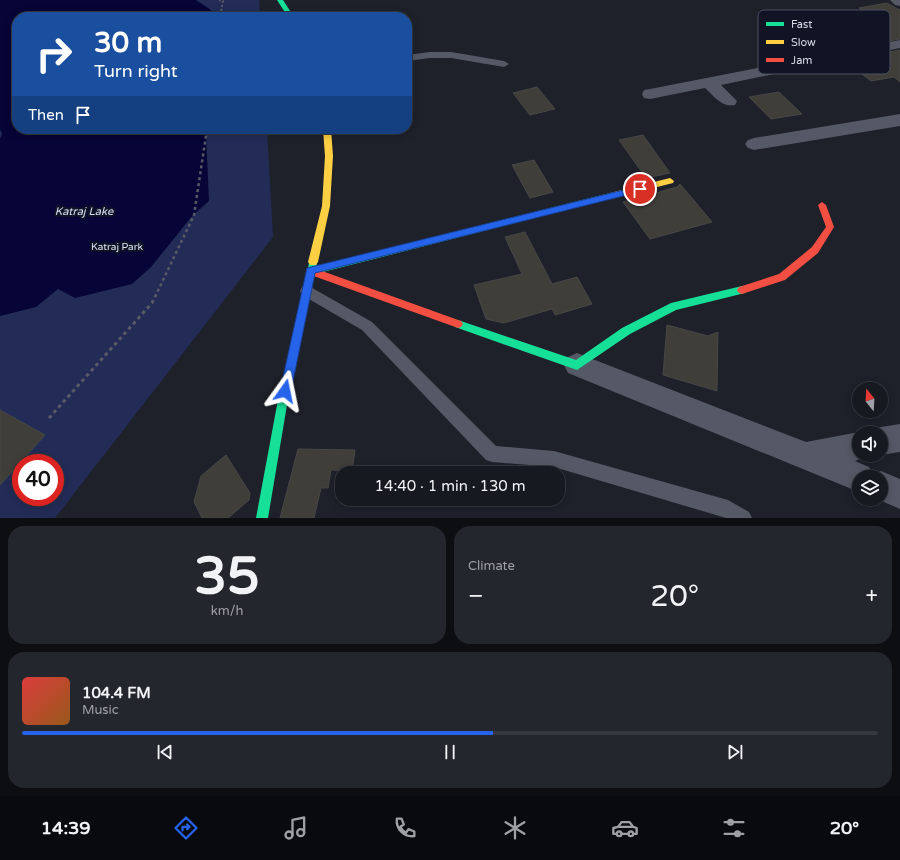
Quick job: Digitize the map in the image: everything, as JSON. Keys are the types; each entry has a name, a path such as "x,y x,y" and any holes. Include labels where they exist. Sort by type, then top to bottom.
{"street":[{"path":"280,0 288,12"},
{"path":"890,46 900,44"},
{"path":"650,94 758,73"},
{"path":"709,83 729,101"},
{"path":"754,144 900,120"},
{"path":"262,518 282,405 326,206 329,156 327,134"},
{"path":"311,271 670,181"},
{"path":"577,364 626,331 674,306 736,292 782,277 815,250 830,227 822,205"},
{"path":"311,271 417,310 577,364 852,474"},
{"path":"888,441 900,438"},
{"path":"808,456 852,447"},
{"path":"888,489 900,494"}],"lane":[{"path":"412,57 430,55 451,55 504,64"},
{"path":"306,291 367,326 492,454 554,459 728,509 743,518"}],"path":[{"path":"219,0 223,1 221,12"},
{"path":"49,418 152,303 194,215 206,134"}],"green space":[{"name":"Katraj Park","path":"0,0 259,0 260,12 12,12 12,134 267,134 273,237 55,518 0,518"}],"water":[{"name":"Katraj Lake","path":"0,0 196,0 211,10 211,12 12,12 12,134 206,135 209,201 193,215 151,267 132,284 75,298 58,289 36,307 0,316 0,139 2,134 0,129"}],"building":[{"path":"887,3 900,10 900,39 890,41 890,10 862,10 859,8"},
{"path":"900,50 900,82 894,77 871,81 862,74 890,74 890,52"},
{"path":"537,87 555,109 530,115 513,93"},
{"path":"779,92 802,114 771,119 749,97"},
{"path":"643,135 670,173 646,178 619,140"},
{"path":"534,160 553,192 530,198 512,165"},
{"path":"680,184 712,222 650,239 623,202 677,187"},
{"path":"525,232 552,284 577,277 592,304 555,315 552,309 504,323 486,319 474,285 522,274 505,237"},
{"path":"667,325 708,336 718,332 717,391 663,375"},
{"path":"0,410 45,435 28,454 12,454 12,472 0,485"},
{"path":"298,449 355,450 353,466 335,466 335,470 331,470 328,488 321,488 314,518 280,518"},
{"path":"226,455 250,493 249,500 228,518 202,518 194,502 201,476"}],"traffic: fast":[{"path":"280,0 288,12"},
{"path":"311,271 614,195"},
{"path":"262,518 282,405 313,262"},
{"path":"458,324 577,365 626,331 674,306 742,290"}],"traffic: slow":[{"path":"313,262 326,206 329,156 327,134"},
{"path":"614,195 670,181"}],"traffic: jam":[{"path":"742,290 782,277 815,250 830,227 822,205"},
{"path":"311,271 458,324"}],"route":[{"path":"285,391 311,271 640,189"}]}
